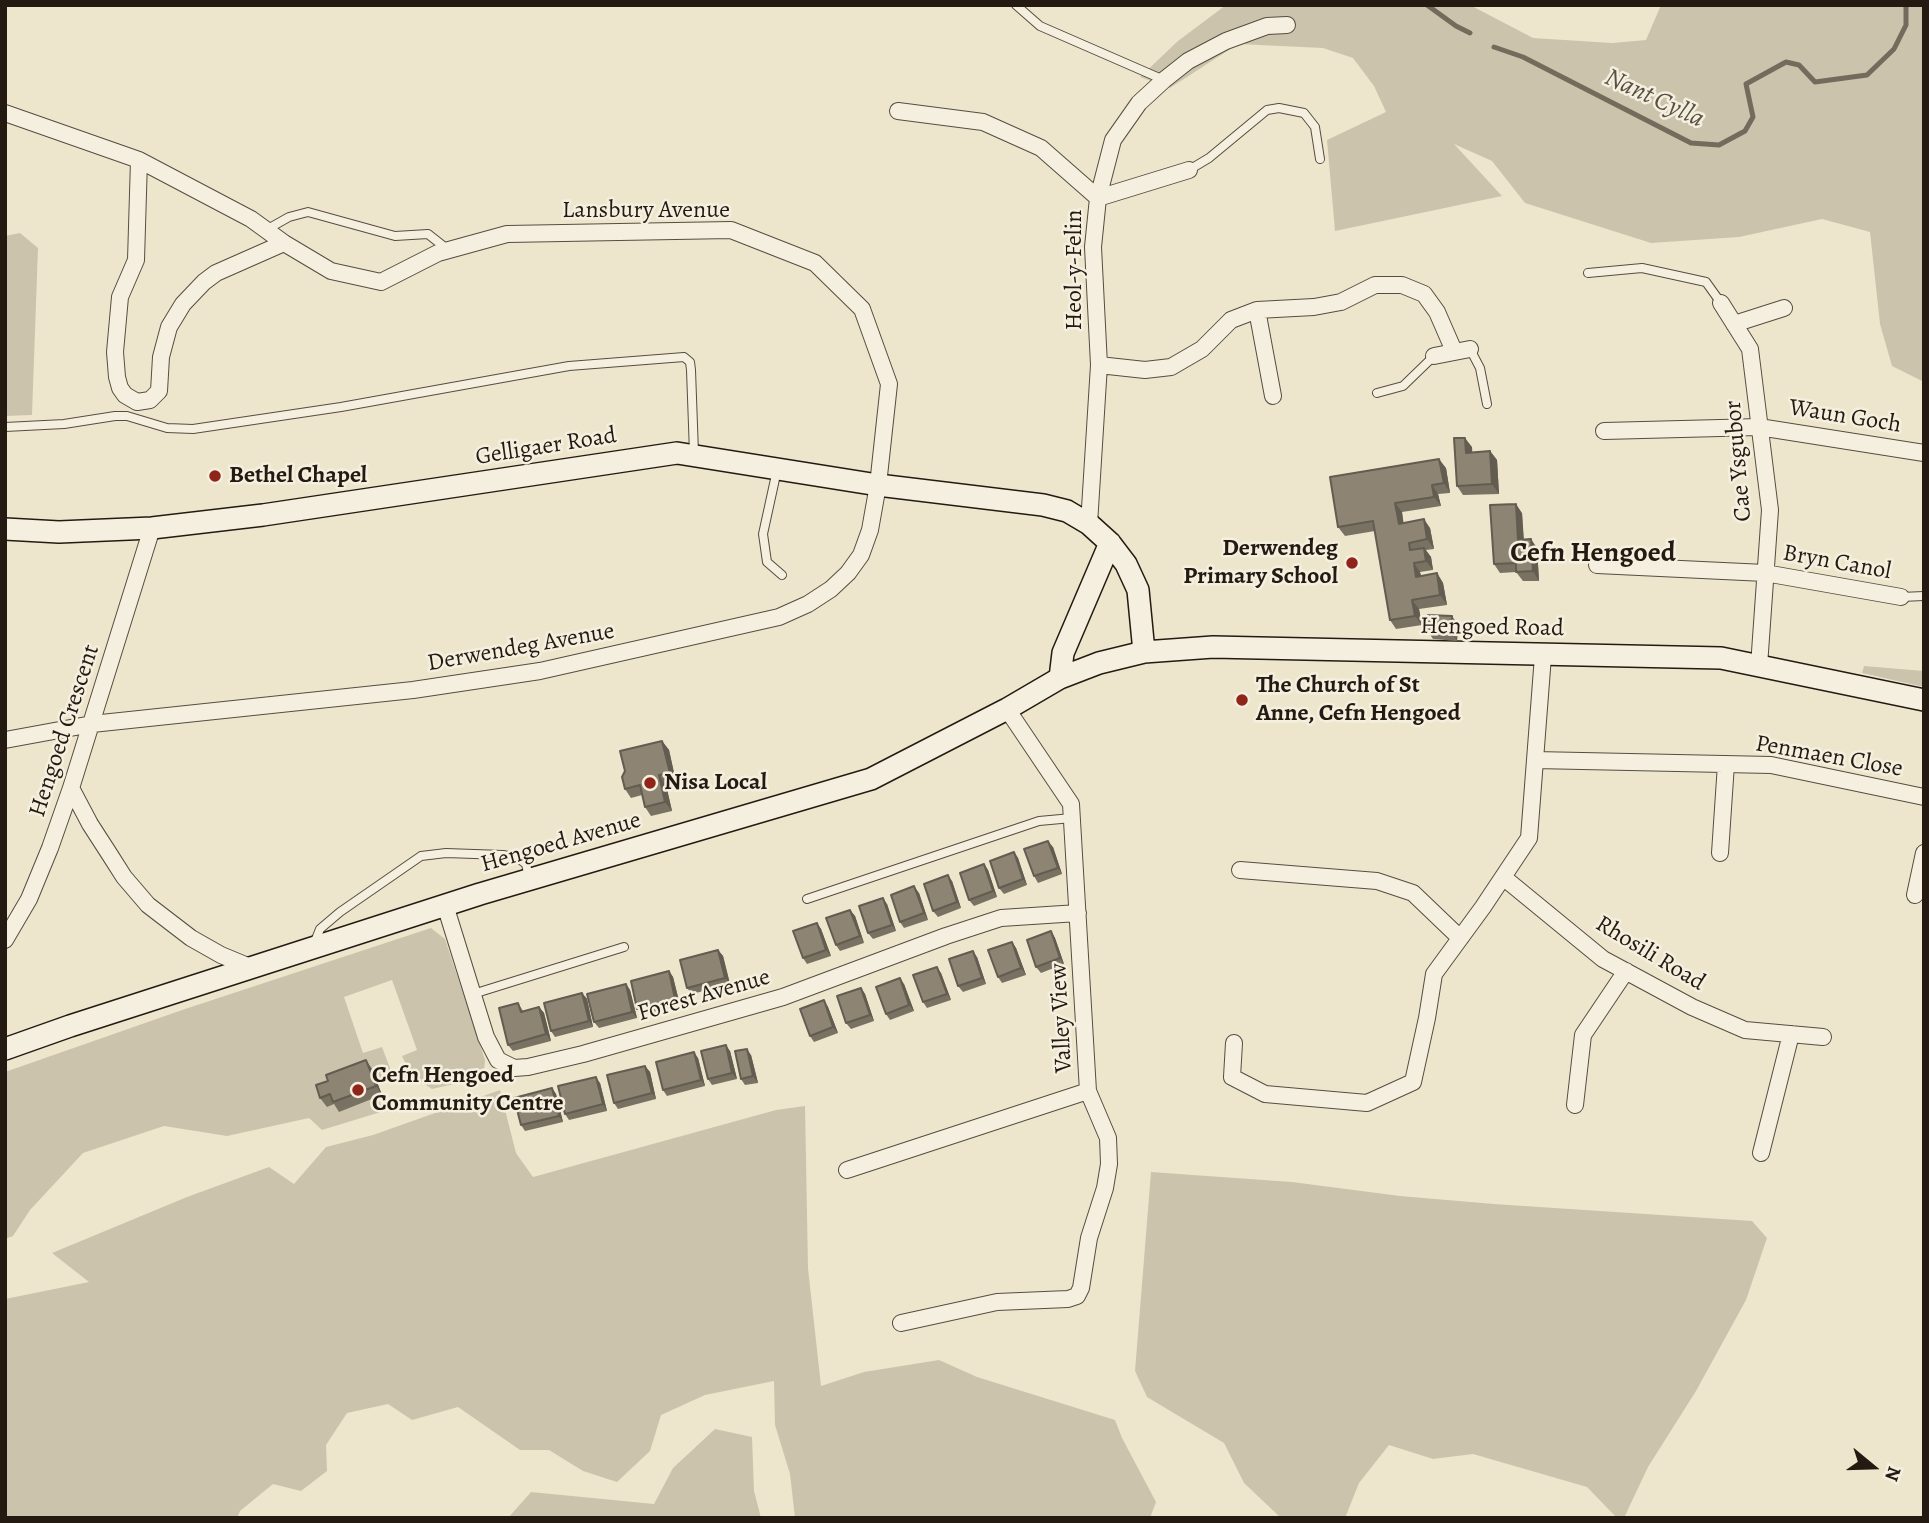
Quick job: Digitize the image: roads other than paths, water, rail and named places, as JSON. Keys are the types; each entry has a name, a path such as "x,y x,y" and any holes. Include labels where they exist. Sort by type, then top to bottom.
{"street":[{"path":"1098,198 1113,140 1139,103 1164,80 1188,61 1226,41 1267,26 1287,25"},
{"name":"Heol-y-Felin","path":"898,111 983,122 1041,148 1098,198 1094,247 1099,365 1088,524"},
{"name":"Lansbury Avenue","path":"5,113 139,160 251,219 331,271 381,282 438,253 507,234 732,230 815,263 862,309 889,384 878,485"},
{"path":"139,160 136,260 120,297 116,352 120,388 125,395 137,402 150,400 159,391 161,358 169,327 183,304 216,273 285,243"},
{"path":"1098,198 1189,170"},
{"path":"1099,365 1145,370 1171,367 1202,349 1231,320 1257,310 1314,307 1341,302 1375,285 1402,285 1424,294 1462,350 1434,356"},
{"name":"Cae Ysgubor","path":"1721,303 1750,349 1770,510 1759,666"},
{"path":"1734,324 1784,308"},
{"path":"1257,310 1273,396"},
{"name":"Waun Goch","path":"1604,431 1759,427 1924,453"},
{"name":"Gelligaer Road","path":"5,529 58,532 152,528 263,516 677,453 878,485 1043,505 1067,511 1110,542 1126,564 1138,590 1144,652"},
{"name":"Derwendeg Avenue","path":"5,740 92,724 414,690 540,671 779,617 808,604 831,589 848,573 861,555 870,530 878,485"},
{"name":"Hengoed Crescent","path":"5,940 29,899 50,848 92,724 152,528"},
{"path":"1060,678 1063,653 1110,542"},
{"name":"Bryn Canol","path":"1597,565 1765,573 1901,597"},
{"name":"Hengoed Road","path":"1060,678 1099,663 1144,652 1213,647 1721,658 1924,700"},
{"path":"1234,1043 1232,1077 1265,1094 1367,1103 1413,1082 1434,974 1529,838 1543,656"},
{"name":"Hengoed Avenue","path":"5,1049 445,905 871,779 1007,709 1060,678"},
{"name":"Valley View","path":"847,1170 1088,1091 1071,804 1007,709"},
{"name":"Penmaen Close","path":"1535,760 1771,765 1924,797"},
{"name":"Penmaen Close","path":"1720,853 1726,764"},
{"path":"71,789 124,877 148,905 191,938 250,967"},
{"path":"1915,895 1924,853"},
{"path":"1240,870 1377,881 1413,893 1460,938"},
{"name":"Rhosili Road","path":"1503,877 1603,959 1692,1007 1745,1030 1823,1037"},
{"name":"Forest Avenue","path":"445,905 486,1037 498,1060 514,1068 583,1054 783,998 1001,918 1078,913"},
{"path":"1575,1105 1583,1035 1626,971"},
{"path":"1761,1153 1791,1034"},
{"path":"901,1323 997,1302 1077,1296 1109,1164 1108,1138 1088,1091"}],"lane":[{"path":"1016,5 1040,26 1164,80"},
{"path":"1189,170 1209,158 1267,110 1279,108 1304,113 1315,127 1320,159"},
{"path":"266,230 289,217 308,212 394,236 428,234 448,250"},
{"path":"1588,273 1642,268 1706,282 1721,303"},
{"path":"1462,350 1480,368 1487,404"},
{"path":"1377,394 1403,386 1434,356"},
{"path":"5,427 64,424 127,416 167,428 192,429 569,366 684,358 690,362 691,370 694,456"},
{"path":"137,402 138,419"},
{"path":"777,470 763,534 767,562 782,575"},
{"path":"1901,597 1924,596"},
{"path":"807,899 1039,821 1072,818"},
{"path":"313,947 320,929 340,912 421,856 446,853 518,858 526,864 530,879"},
{"path":"473,994 624,947"}],"waterway":[{"name":"Nant Cylla","path":"1427,5 1470,33"},
{"name":"Nant Cylla","path":"1494,47 1523,57 1691,143 1719,145 1745,131 1753,117 1746,84 1786,62 1799,65 1815,82 1867,75 1894,49 1906,25 1906,5"}],"place":[{"name":"Bethel Chapel","path":"215,476"},
{"name":"Derwendeg Primary School","path":"1352,563"},
{"name":"The Church of St Anne, Cefn Hengoed","path":"1242,700"},
{"name":"Nisa Local","path":"650,783"},
{"name":"Cefn Hengoed Community Centre","path":"358,1090"}],"district":[{"name":"Cefn Hengoed","path":"1593,554"}]}
